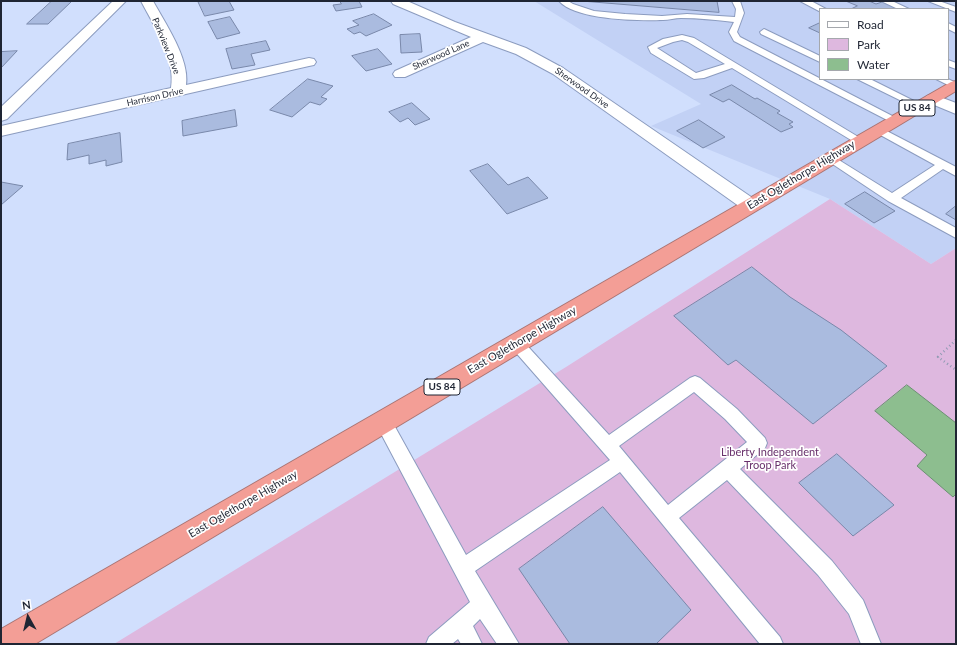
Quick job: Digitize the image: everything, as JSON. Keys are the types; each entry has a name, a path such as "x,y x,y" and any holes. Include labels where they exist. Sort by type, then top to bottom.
{"highway":[{"name":"East Oglethorpe Highway","path":"5,644 926,103 951,83"}],"street":[{"path":"1,116 120,1"},
{"name":"Parkview Drive","path":"147,1 178,69 180,84 178,91"},
{"name":"Sherwood Drive","path":"397,1 482,37 521,51 558,71 750,205"},
{"name":"Sherwood Lane","path":"400,74 482,37"},
{"name":"Harrison Drive","path":"1,131 309,62"},
{"path":"926,103 956,109"}],"lane":[{"path":"563,1 576,10 598,13 663,18 693,16 739,20"},
{"path":"736,1 739,5 741,17 733,32 737,39 878,130 956,172"},
{"path":"804,1 820,8"},
{"path":"885,1 902,8"},
{"path":"932,1 956,10"},
{"path":"764,32 819,59"},
{"path":"732,65 701,76 694,76 654,51 652,47 682,38 687,38 732,65 878,130"},
{"path":"865,80 926,103"},
{"path":"830,158 892,198 956,234"},
{"path":"892,198 942,165"},
{"path":"516,343 608,444 716,578 773,644"},
{"path":"608,444 695,383 731,414 759,443 667,517"},
{"path":"384,421 462,569 482,604 509,644"},
{"path":"462,569 622,461"},
{"path":"727,468 825,568 856,607 871,644"},
{"path":"436,644 461,624 482,604"},
{"path":"461,624 472,644"}],"path":[{"path":"956,340 938,357 956,370"}],"shaded area":[{"path":"534,1 956,1 956,248 931,264 830,199 651,126 701,104"}],"green space":[{"name":"Liberty Independent Troop Park","path":"830,199 931,264 956,248 956,644 114,644 566,367"}],"water":[{"path":"907,385 956,423 956,494 953,497 917,466 927,455 875,411"}],"building":[{"path":"52,1 72,1 48,24 27,24"},
{"path":"198,1 229,1 234,10 205,16"},
{"path":"340,1 359,1 362,7 336,11 333,5 341,4"},
{"path":"582,1 717,1 719,12"},
{"path":"846,1 869,1 876,4 885,1 901,8 853,8 857,6"},
{"path":"374,14 392,25 366,36 360,32 354,34 347,29 359,25 353,21"},
{"path":"230,17 240,33 217,39 208,22"},
{"path":"819,23 819,33 809,28"},
{"path":"420,34 422,52 401,53 400,35"},
{"path":"266,41 270,50 251,54 255,65 232,69 226,49"},
{"path":"378,49 392,64 366,71 352,56"},
{"path":"17,51 1,68 1,52"},
{"path":"308,79 333,86 321,97 327,99 320,105 310,102 292,117 270,110"},
{"path":"732,85 755,99 757,98 780,111 777,113 793,122 789,124 793,127 781,132 729,99 723,102 710,95"},
{"path":"412,103 430,119 415,125 408,118 400,122 389,112"},
{"path":"235,110 237,126 183,136 182,121"},
{"path":"699,120 725,137 703,148 677,131"},
{"path":"120,133 122,162 106,166 106,160 89,164 89,155 67,160 68,144"},
{"path":"488,164 508,185 528,177 548,198 507,214 470,171"},
{"path":"1,182 23,186 1,205"},
{"path":"865,192 895,211 874,223 845,204"},
{"path":"956,206 956,220 946,214"},
{"path":"752,267 790,297 841,330 887,366 813,424 736,360 728,365 674,316"},
{"path":"837,454 894,505 853,536 799,483"},
{"path":"603,507 691,610 656,644 570,644 519,569"}]}
